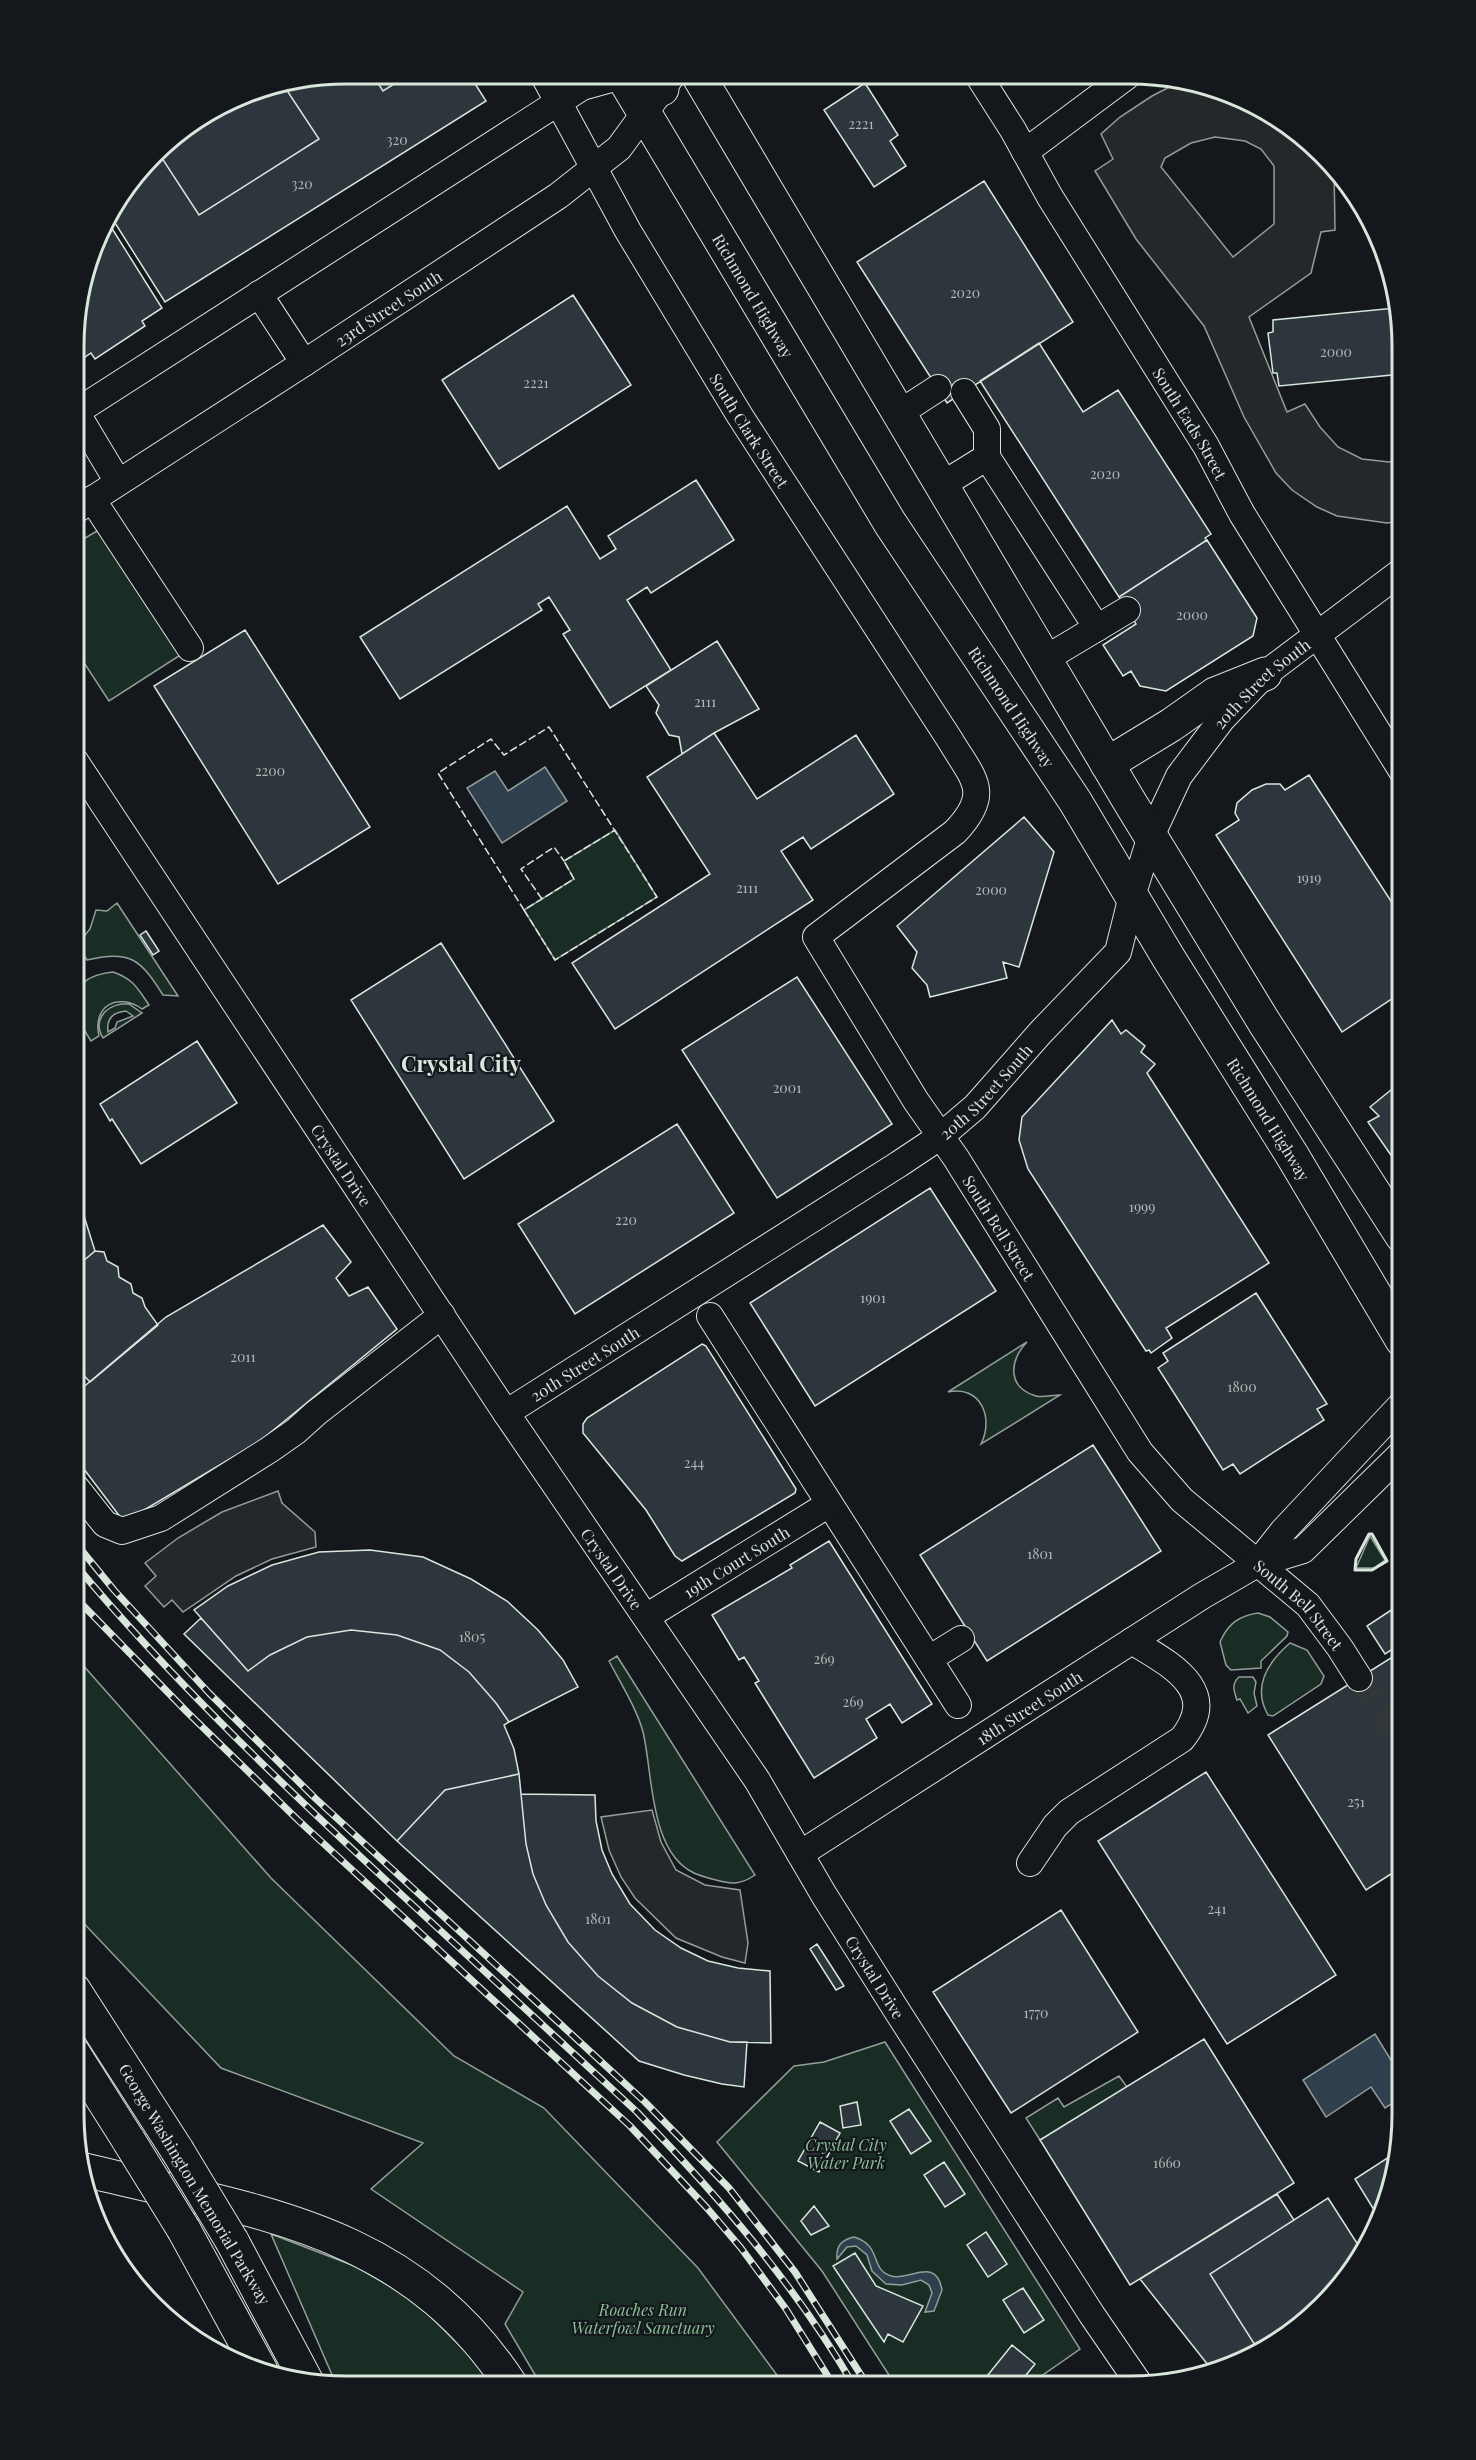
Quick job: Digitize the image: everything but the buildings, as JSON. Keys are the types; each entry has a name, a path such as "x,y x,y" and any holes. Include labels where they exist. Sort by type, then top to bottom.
{"highway":[{"name":"Richmond Highway","path":"644,84 890,523 1075,801 1293,1155 1392,1324"},
{"path":"703,84 1150,836 1264,1022 1392,1220"},
{"path":"1107,764 1171,725 1215,694 1265,674"},
{"name":"George Washington Memorial Parkway","path":"84,2006 177,2150 232,2241 302,2372"},
{"name":"George Washington Memorial Parkway","path":"84,2070 184,2230 255,2359"},
{"path":"91,2172 283,2220 331,2235 356,2247 403,2274 443,2303 479,2339 505,2376"}],"street":[{"name":"South Clark Street","path":"549,84 628,231 740,416 972,776"},
{"path":"84,407 582,87 619,84"},
{"name":"23rd Street South","path":"84,505 558,196 619,148 642,84"},
{"name":"South Eads Street","path":"983,84 1050,197 1206,446 1242,514 1392,755"},
{"path":"1025,152 1117,84"},
{"path":"259,294 304,363"},
{"path":"898,414 938,388"},
{"path":"964,392 987,429 987,457 1097,628"},
{"path":"84,426 118,483"},
{"path":"942,485 987,457"},
{"path":"84,505 190,648"},
{"name":"20th Street South","path":"506,1413 940,1136 975,1107 1041,1032 1118,952 1150,836 1182,771 1222,718 1265,674 1392,578"},
{"path":"1045,659 1127,610"},
{"name":"Crystal Drive","path":"84,775 506,1413 757,1780 899,2014 1079,2295 1134,2376"},
{"name":"South Bell Street","path":"972,776 977,789 976,800 967,819 955,832 816,937 916,1101 1140,1452 1182,1500 1308,1605 1359,1678"},
{"path":"84,1498 105,1524 122,1531 161,1518 296,1431 442,1315"},
{"path":"710,1316 958,1705"},
{"name":"18th Street South","path":"1257,1564 1290,1523 1392,1415"},
{"name":"18th Street South","path":"800,1854 1202,1596 1257,1564 1303,1550 1392,1463"},
{"name":"19th Court South","path":"646,1617 829,1504"},
{"path":"929,1659 961,1639"},
{"path":"1030,1863 1055,1826 1069,1812 1182,1739 1191,1728 1196,1701 1189,1682 1172,1666 1132,1641"}],"green space":[{"path":"102,528 182,654 109,701 84,663 84,539"},
{"path":"615,830 657,897 555,960 524,910 574,879 564,861"},
{"path":"117,903 178,996 163,995 148,973 133,960 114,956 87,960 84,956 84,936 90,929 96,910 107,911"},
{"path":"113,972 125,978 134,984 149,1005 142,1009 124,1002 109,1005 99,1017 99,1036 91,1041 84,1029 84,982 97,975"},
{"path":"129,1004 142,1013 103,1038 100,1032 100,1021 105,1012 115,1006","holes":["126,1011 133,1016 117,1022 115,1028 108,1032 108,1023 115,1014"]},
{"path":"1027,1342 1014,1365 1015,1380 1026,1392 1038,1397 1060,1395 981,1444 986,1424 982,1406 969,1394 959,1391 948,1392"},
{"path":"1370,1536 1385,1560 1374,1568 1356,1568"},
{"path":"1258,1613 1270,1617 1288,1632 1287,1636 1261,1661 1261,1668 1231,1670 1226,1665 1220,1642 1226,1630 1235,1622 1245,1616"},
{"path":"1290,1643 1307,1650 1324,1676 1321,1684 1273,1716 1268,1715 1263,1705 1262,1685 1275,1658"},
{"path":"617,1656 755,1875 749,1879 729,1883 698,1875 679,1863 668,1848 655,1810 643,1732 637,1714 609,1661"},
{"name":"Roaches Run Waterfowl Sanctuary","path":"84,1666 271,1878 454,2056 544,2108 698,2268 778,2376 536,2376 505,2324 523,2292 371,2189 423,2143 221,2068 84,1924"},
{"path":"1239,1677 1253,1677 1256,1682 1254,1693 1257,1706 1248,1713 1235,1694 1234,1685"},
{"name":"Crystal City Water Park","path":"885,2042 1080,2349 1041,2376 890,2376 822,2271 717,2142 794,2066 824,2062"},
{"path":"1119,2076 1127,2087 1040,2140 1026,2118 1058,2098 1064,2107"},
{"path":"271,2234 357,2267 415,2301 489,2376 346,2376 332,2375"}],"shaded area":[{"path":"1170,87 1198,93 1231,104 1276,128 1303,149 1334,182 1335,230 1321,232 1311,273 1249,317 1287,412 1305,404 1320,427 1338,447 1362,459 1392,462 1392,522 1337,516 1317,507 1292,490 1276,473 1244,417 1204,326 1136,239 1095,171 1113,159 1101,134 1120,117","holes":["1215,137 1245,141 1261,149 1274,166 1274,224 1233,257 1161,167 1165,158 1191,143"]},
{"path":"278,1491 282,1503 315,1532 316,1547 272,1559 236,1576 183,1612 172,1600 164,1607 145,1586 156,1576 145,1563 178,1538 222,1512"},
{"path":"652,1810 661,1842 676,1870 705,1885 740,1890 748,1943 745,1963 722,1957 676,1938 635,1898 621,1877 609,1850 601,1817"}],"water":[{"path":"545,767 567,801 502,843 467,788 495,771 508,791"},
{"path":"1375,2034 1392,2062 1392,2103 1385,2108 1371,2087 1326,2117 1303,2080"},
{"path":"854,2237 869,2246 884,2273 898,2277 921,2272 934,2274 942,2290 934,2311 925,2312 932,2293 929,2285 921,2280 902,2285 886,2284 872,2271 867,2255 856,2246 847,2247 837,2259 840,2244"}],"tunnel":[{"path":"1359,1678 1392,1730"}],"railway":[{"path":"84,1553 114,1590 209,1693 316,1799 645,2102 729,2188 795,2272 862,2376"},
{"path":"84,1575 151,1651 275,1776 637,2112 754,2242 807,2312 848,2376"},
{"path":"84,1606 187,1712 298,1820 630,2126 741,2248 786,2309 828,2376"}],"fence":[{"path":"524,910 555,960 657,897 549,727 504,755 491,739 438,773 524,910 574,879 564,861 615,830"},
{"path":"542,899 521,869 554,847 564,861"}],"wall":[{"path":"1369,1534 1372,1534 1387,1561 1372,1570 1355,1570 1356,1559 1369,1534"}],"district":[{"name":"Crystal City","path":"461,1063"}]}
